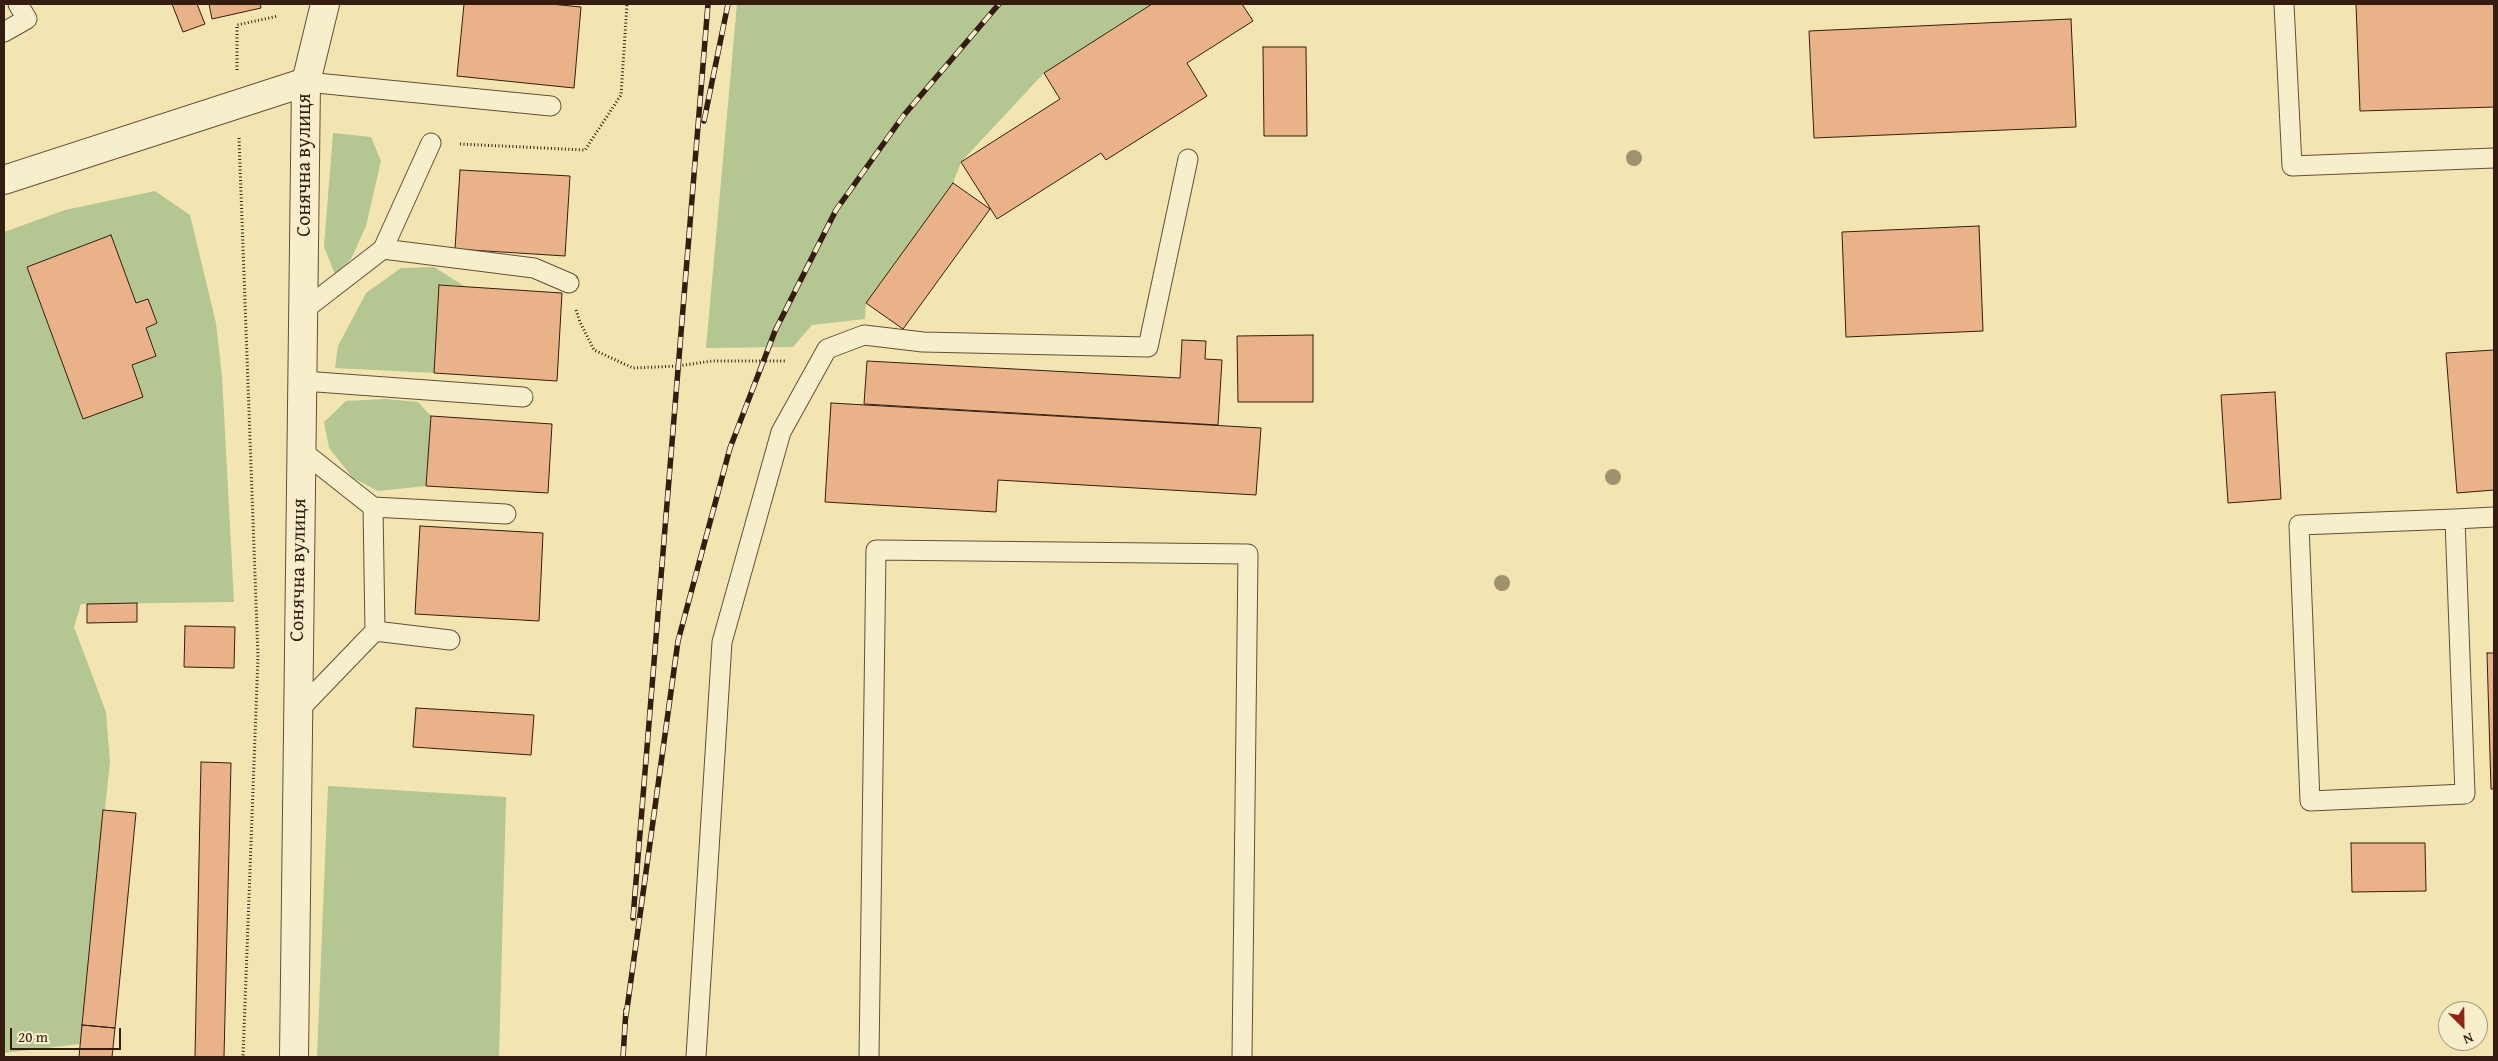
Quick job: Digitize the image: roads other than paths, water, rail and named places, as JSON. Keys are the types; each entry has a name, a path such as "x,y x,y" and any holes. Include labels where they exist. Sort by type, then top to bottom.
{"street":[{"name":"Сонячна вулиця","path":"294,1057 306,82 325,4"},
{"name":"Сонячна вулиця","path":"4,180 306,82"}],"lane":[{"path":"4,32 27,19 18,4"},
{"path":"2284,4 2292,166 2494,158"},
{"path":"306,82 551,106"},
{"path":"304,310 383,249 431,143"},
{"path":"696,1057 722,642 782,432 827,349 864,335 923,342 1148,347 1188,159"},
{"path":"383,249 534,268 569,284"},
{"path":"303,381 523,397"},
{"path":"302,451 373,507 506,514"},
{"path":"297,712 375,631 373,507"},
{"path":"2455,518 2465,794 2310,801 2299,525 2455,518 2494,517"},
{"path":"869,1057 876,550 1248,554 1242,1057"},
{"path":"375,631 450,640"}],"railway":[{"path":"633,918 708,4"},
{"path":"704,121 728,4"},
{"path":"626,1016 678,641 730,448 775,331 836,210 904,115 999,4"},
{"path":"623,1057 626,1010"}]}
